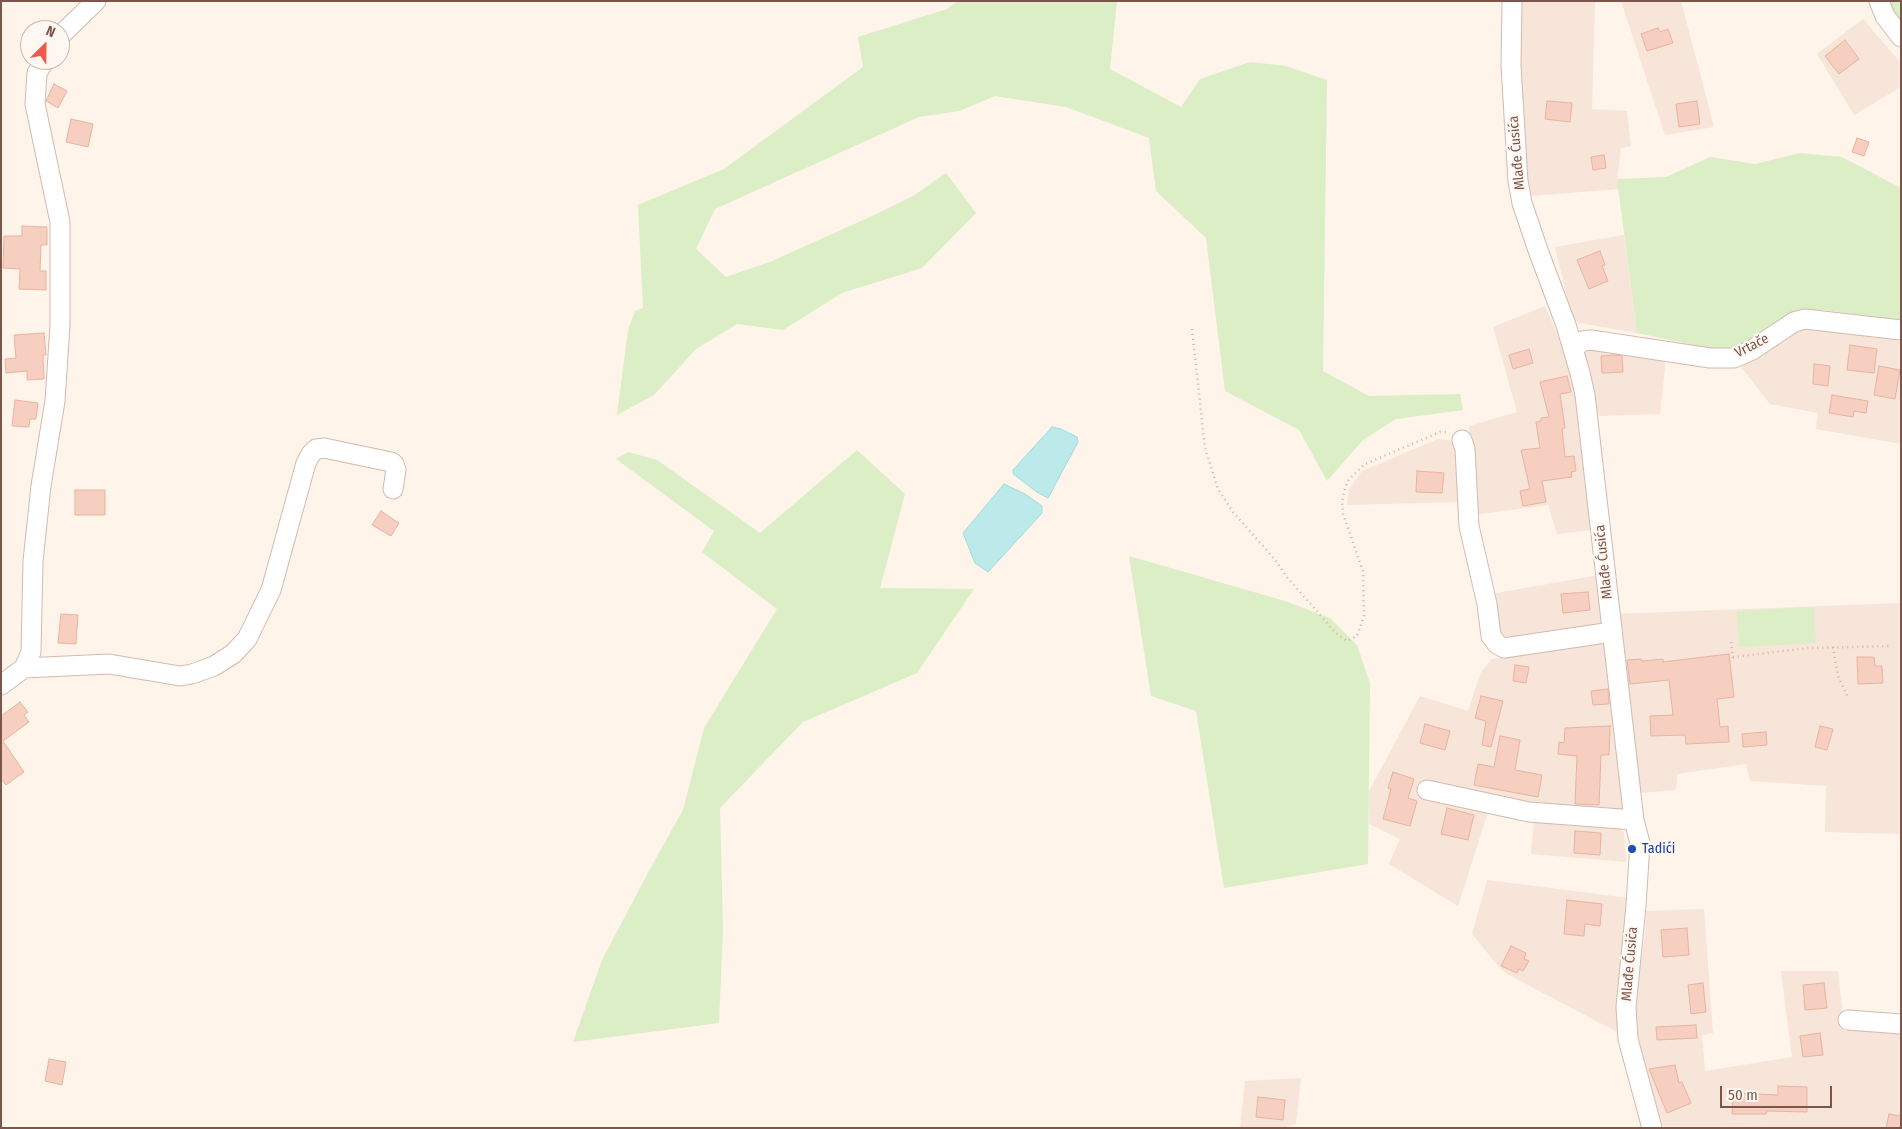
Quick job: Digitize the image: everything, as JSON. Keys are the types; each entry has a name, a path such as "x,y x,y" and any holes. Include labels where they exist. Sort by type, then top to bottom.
{"street":[{"path":"70,26 96,1"},
{"name":"Mlađe Ćusića","path":"1512,1 1511,66 1518,181 1522,203 1574,349 1585,395 1634,820 1640,843 1626,1007 1628,1039 1652,1128"},
{"path":"1879,1 1884,16 1901,37"},
{"path":"1,685 24,668 31,652 33,561 41,486 55,401 60,325 60,222 36,104 38,70"},
{"name":"Vrtače","path":"1574,349 1582,342 1590,340 1710,358 1734,358 1752,350 1794,322 1805,319 1901,330"},
{"path":"1462,440 1465,449 1469,526 1487,604 1491,636 1504,648 1612,632"},
{"path":"24,668 109,664 180,676 214,666 233,654 247,639 271,590 306,463 316,449 324,448 394,464 396,470 393,489"},
{"path":"1428,790 1529,812 1634,820"},
{"path":"1848,1020 1901,1024"}],"path":[{"path":"1192,329 1206,448 1218,489 1233,512 1276,561 1286,576 1336,633 1347,641 1357,636 1364,616 1363,571 1342,514 1342,502 1349,479 1366,464 1440,432 1449,432 1462,440"},
{"path":"1731,642 1733,656 1808,648 1892,646"},
{"path":"1833,647 1838,676 1848,697"}],"shaded area":[{"path":"1522,1 1595,1 1592,109 1627,111 1631,146 1621,148 1617,179 1619,189 1530,196 1526,176 1518,82"},
{"path":"1621,1 1681,1 1714,127 1665,135"},
{"path":"1863,19 1901,63 1901,87 1854,115 1817,54"},
{"path":"1624,235 1637,333 1580,323 1572,318 1555,247"},
{"path":"1545,306 1561,343 1573,380 1592,530 1557,534 1548,505 1474,515 1469,426 1517,412 1493,327"},
{"path":"1799,328 1901,337 1901,444 1816,429 1818,413 1770,404 1741,367"},
{"path":"1591,349 1666,360 1660,414 1599,416 1585,366 1585,353"},
{"path":"1438,439 1458,444 1459,502 1347,505 1349,489 1362,471"},
{"path":"1599,575 1603,624 1508,639 1496,634 1491,594"},
{"path":"1901,603 1901,834 1825,832 1826,786 1750,781 1746,764 1677,774 1676,790 1640,793 1616,614"},
{"path":"1604,640 1609,647 1624,809 1622,813 1489,809 1458,906 1389,864 1400,839 1369,824 1369,791 1420,696 1468,711 1481,672 1492,659"},
{"path":"1534,819 1619,828 1624,833 1626,862 1531,854"},
{"path":"1487,880 1629,898 1619,1033 1507,974 1499,967 1472,934"},
{"path":"1704,909 1713,1033 1702,1035 1705,1071 1792,1057 1781,971 1838,971 1844,1026 1901,1029 1901,1128 1663,1126 1648,1081 1635,1022 1635,995 1645,935 1646,911"},
{"path":"1301,1078 1296,1124 1282,1128 1240,1128 1245,1081"}],"green space":[{"path":"958,1 1117,1 1110,69 1181,107 1200,79 1250,62 1286,66 1327,80 1323,371 1369,396 1460,394 1463,410 1396,419 1363,440 1327,481 1299,430 1225,391 1206,238 1156,191 1149,138 1066,107 995,96 959,111 919,117 715,209 696,249 726,277 772,261 872,216 913,196 946,173 976,213 922,268 842,293 783,330 737,324 696,349 654,395 617,415 628,330 635,311 643,308 638,205 724,169 863,67 858,37 947,9"},
{"path":"1887,1 1901,1 1901,25"},
{"path":"1800,153 1842,157 1901,188 1901,320 1823,310 1798,310 1760,333 1746,345 1723,351 1637,333 1617,179 1666,177 1710,157 1755,164"},
{"path":"857,450 905,494 880,588 974,589 917,673 803,722 720,808 723,929 719,1023 573,1042 602,960 683,810 704,728 777,609 702,552 714,531 616,459 628,452 657,460 760,533"},
{"path":"1129,556 1285,601 1330,618 1357,645 1370,683 1368,864 1224,888 1196,711 1151,696"},
{"path":"1814,607 1816,643 1739,647 1737,611"}],"water":[{"path":"1052,427 1077,437 1078,442 1048,498 1013,474 1013,470"},
{"path":"1004,484 1025,494 1042,506 1042,513 988,572 975,563 963,533"}],"building":[{"path":"1658,28 1660,32 1668,29 1673,43 1647,51 1641,34"},
{"path":"1845,40 1859,59 1839,74 1825,56"},
{"path":"54,84 67,91 58,108 46,101"},
{"path":"1547,101 1572,103 1570,122 1545,119"},
{"path":"1697,101 1700,124 1679,127 1676,104"},
{"path":"71,119 93,124 88,147 66,142"},
{"path":"1857,138 1869,142 1864,156 1852,152"},
{"path":"1604,155 1606,168 1593,170 1591,157"},
{"path":"22,226 47,227 47,245 41,245 40,271 46,271 46,290 19,289 20,269 3,268 4,236 22,236"},
{"path":"1600,251 1605,265 1602,266 1608,281 1589,289 1577,260"},
{"path":"44,333 46,355 43,355 44,379 27,380 27,371 6,373 5,359 16,358 14,335"},
{"path":"1850,345 1877,349 1874,373 1847,370"},
{"path":"1529,349 1533,363 1513,369 1509,355"},
{"path":"1601,356 1622,356 1623,372 1602,373"},
{"path":"1814,364 1830,366 1828,386 1813,384"},
{"path":"1879,366 1900,370 1895,399 1874,395"},
{"path":"1567,376 1571,392 1560,394 1565,428 1562,429 1565,457 1574,456 1576,471 1571,472 1572,477 1542,481 1546,502 1523,506 1520,491 1530,489 1521,450 1540,448 1536,422 1541,421 1541,418 1549,417 1540,382"},
{"path":"1832,395 1868,401 1866,413 1854,411 1853,417 1829,413"},
{"path":"15,400 38,403 36,419 30,419 29,427 12,426"},
{"path":"1417,471 1444,473 1442,493 1416,492"},
{"path":"75,490 105,490 105,515 75,515"},
{"path":"381,511 399,523 391,536 372,525"},
{"path":"1588,592 1590,610 1563,613 1561,594"},
{"path":"61,614 78,615 76,644 58,643"},
{"path":"1729,654 1734,697 1717,699 1720,727 1728,726 1729,742 1686,744 1685,735 1651,736 1650,716 1673,715 1669,680 1630,684 1627,660 1663,659 1663,662"},
{"path":"1857,657 1874,657 1875,666 1882,666 1883,683 1858,684"},
{"path":"1515,665 1529,667 1526,683 1513,681"},
{"path":"1608,689 1609,704 1593,705 1591,691"},
{"path":"1481,696 1503,701 1491,747 1482,745 1486,721 1475,718"},
{"path":"20,702 28,712 24,715 29,722 3,741 24,772 6,785 1,779 1,716"},
{"path":"1425,724 1450,731 1445,750 1420,743"},
{"path":"1610,726 1609,755 1601,755 1599,805 1575,804 1577,756 1558,754 1559,742 1564,743 1565,728"},
{"path":"1820,726 1833,729 1827,750 1815,747"},
{"path":"1766,732 1767,745 1743,747 1742,734"},
{"path":"1500,736 1520,740 1515,770 1542,775 1538,797 1474,785 1478,764 1494,767"},
{"path":"1393,772 1414,779 1408,798 1417,801 1410,826 1383,819 1391,789 1388,788"},
{"path":"1447,808 1474,815 1468,840 1441,834"},
{"path":"1575,831 1601,833 1600,855 1574,853"},
{"path":"1567,900 1602,904 1600,926 1585,924 1584,936 1564,934"},
{"path":"1687,928 1689,955 1663,957 1661,930"},
{"path":"1511,946 1526,953 1524,959 1529,961 1523,971 1519,969 1517,973 1501,966"},
{"path":"1703,983 1706,1012 1691,1014 1688,985"},
{"path":"1824,983 1827,1008 1805,1010 1803,985"},
{"path":"1696,1025 1697,1038 1657,1040 1656,1027"},
{"path":"1820,1033 1823,1055 1803,1057 1800,1036"},
{"path":"49,1059 66,1062 62,1085 45,1081"},
{"path":"1675,1065 1679,1083 1682,1082 1691,1103 1667,1113 1649,1069"},
{"path":"1778,1086 1807,1087 1807,1112 1767,1111 1766,1114 1732,1114 1733,1093 1778,1095"},
{"path":"1258,1097 1285,1100 1283,1120 1256,1117"},
{"path":"1889,1114 1901,1116 1901,1128 1886,1128"}],"place":[{"name":"Tadići","path":"1632,849"}]}
